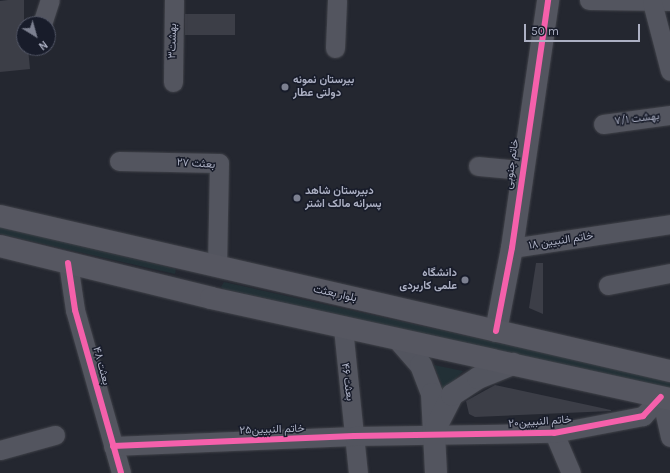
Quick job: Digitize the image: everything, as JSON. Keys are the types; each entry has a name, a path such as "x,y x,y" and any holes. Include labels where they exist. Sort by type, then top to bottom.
{"main road":[{"name":"بلوار بعثت","path":"0,216 670,371"},
{"path":"0,246 211,298 666,398"},
{"path":"211,298 217,267"}],"street":[{"path":"45,16 50,0"},
{"name":"بهشت۳","path":"173,82 174,0"},
{"path":"335,48 337,0"},
{"name":"خاتم جنوبی","path":"496,331 512,248 521,170 548,0"},
{"path":"589,0 661,1 670,71"},
{"name":"بهشت ۷/۱","path":"603,124 670,115"},
{"name":"بعثت ۲۷","path":"118,161 219,163 217,267"},
{"path":"478,166 521,170"},
{"name":"خاتم النبیین ۱۸","path":"512,248 670,224"},
{"name":"بعثت ۴۸","path":"68,263 75,310 112,446 121,473"},
{"path":"608,285 670,273"},
{"name":"بعثت ۴۶","path":"343,328 358,473"},
{"path":"398,340 421,365 427,377 434,409 433,436 436,473"},
{"path":"433,436 442,411 452,395 478,378 513,364"},
{"path":"666,398 670,437"},
{"name":"خاتم النبیین۲۰","path":"433,436 554,434 643,416 666,398"},
{"path":"554,434 571,473"},
{"path":"0,450 55,435"},
{"name":"خاتم النبیین۲۵","path":"112,446 354,436 433,436"}],"shaded area":[{"path":"0,227 176,269 175,274 0,234"},
{"path":"224,282 670,381 670,389 224,289 221,287"},
{"path":"434,365 463,371 442,393 442,385"}],"building":[{"path":"24,0 24,16 16,16 16,56 29,56 30,69 0,72 0,1"},
{"path":"185,14 235,14 235,35 185,35"},
{"path":"536,263 543,263 543,314 529,308"},
{"path":"495,385 611,411 475,417 469,414 466,401"}],"cycle path":[{"path":"496,331 512,248 548,0"},
{"path":"68,263 75,310 121,473"},
{"path":"113,446 354,436 554,433 643,416 661,397"}],"place":[{"name":"بیرستان نمونه دولتی عطار","path":"285,87"},
{"name":"دبیرستان شاهد پسرانه مالک اشتر","path":"297,198"},
{"name":"دانشگاه علمی کاربردی","path":"465,280"}]}
